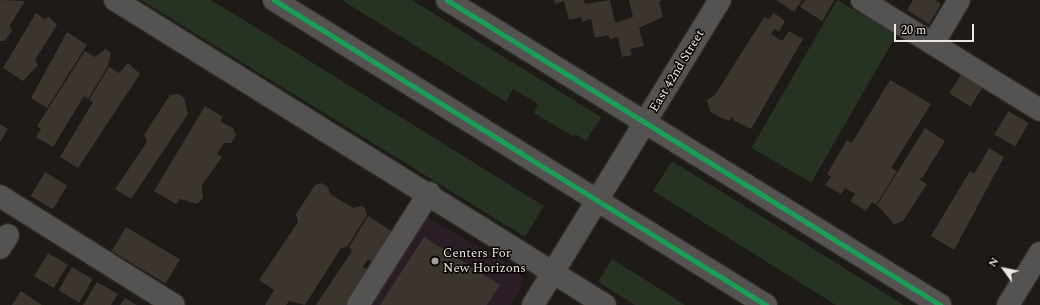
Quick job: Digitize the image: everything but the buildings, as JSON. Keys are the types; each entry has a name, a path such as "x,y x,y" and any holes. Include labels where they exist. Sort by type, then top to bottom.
{"street":[{"path":"115,0 429,193 605,305"},
{"path":"274,0 766,305"},
{"path":"447,0 940,305"},
{"name":"East 42nd Street","path":"533,305 646,123 720,0"},
{"path":"862,0 1040,110"},
{"path":"933,44 959,0"},
{"path":"358,305 429,193"},
{"path":"0,196 174,305"},
{"path":"1008,305 1040,253"}],"shaded area":[{"path":"408,206 518,269 523,278 521,289 511,305 348,305"}],"green space":[{"path":"141,0 211,0 544,206 525,237"},
{"path":"342,0 412,0 601,117 586,141 577,135 572,136 534,113 538,104 513,89 506,102"},
{"path":"837,0 897,34 811,183 752,148"},
{"path":"672,161 904,305 836,305 653,191"},
{"path":"612,259 685,305 635,305 598,282"}],"cycle path":[{"path":"274,0 766,305"},
{"path":"447,0 940,305"}],"place":[{"name":"Centers For New Horizons","path":"435,261"}]}
